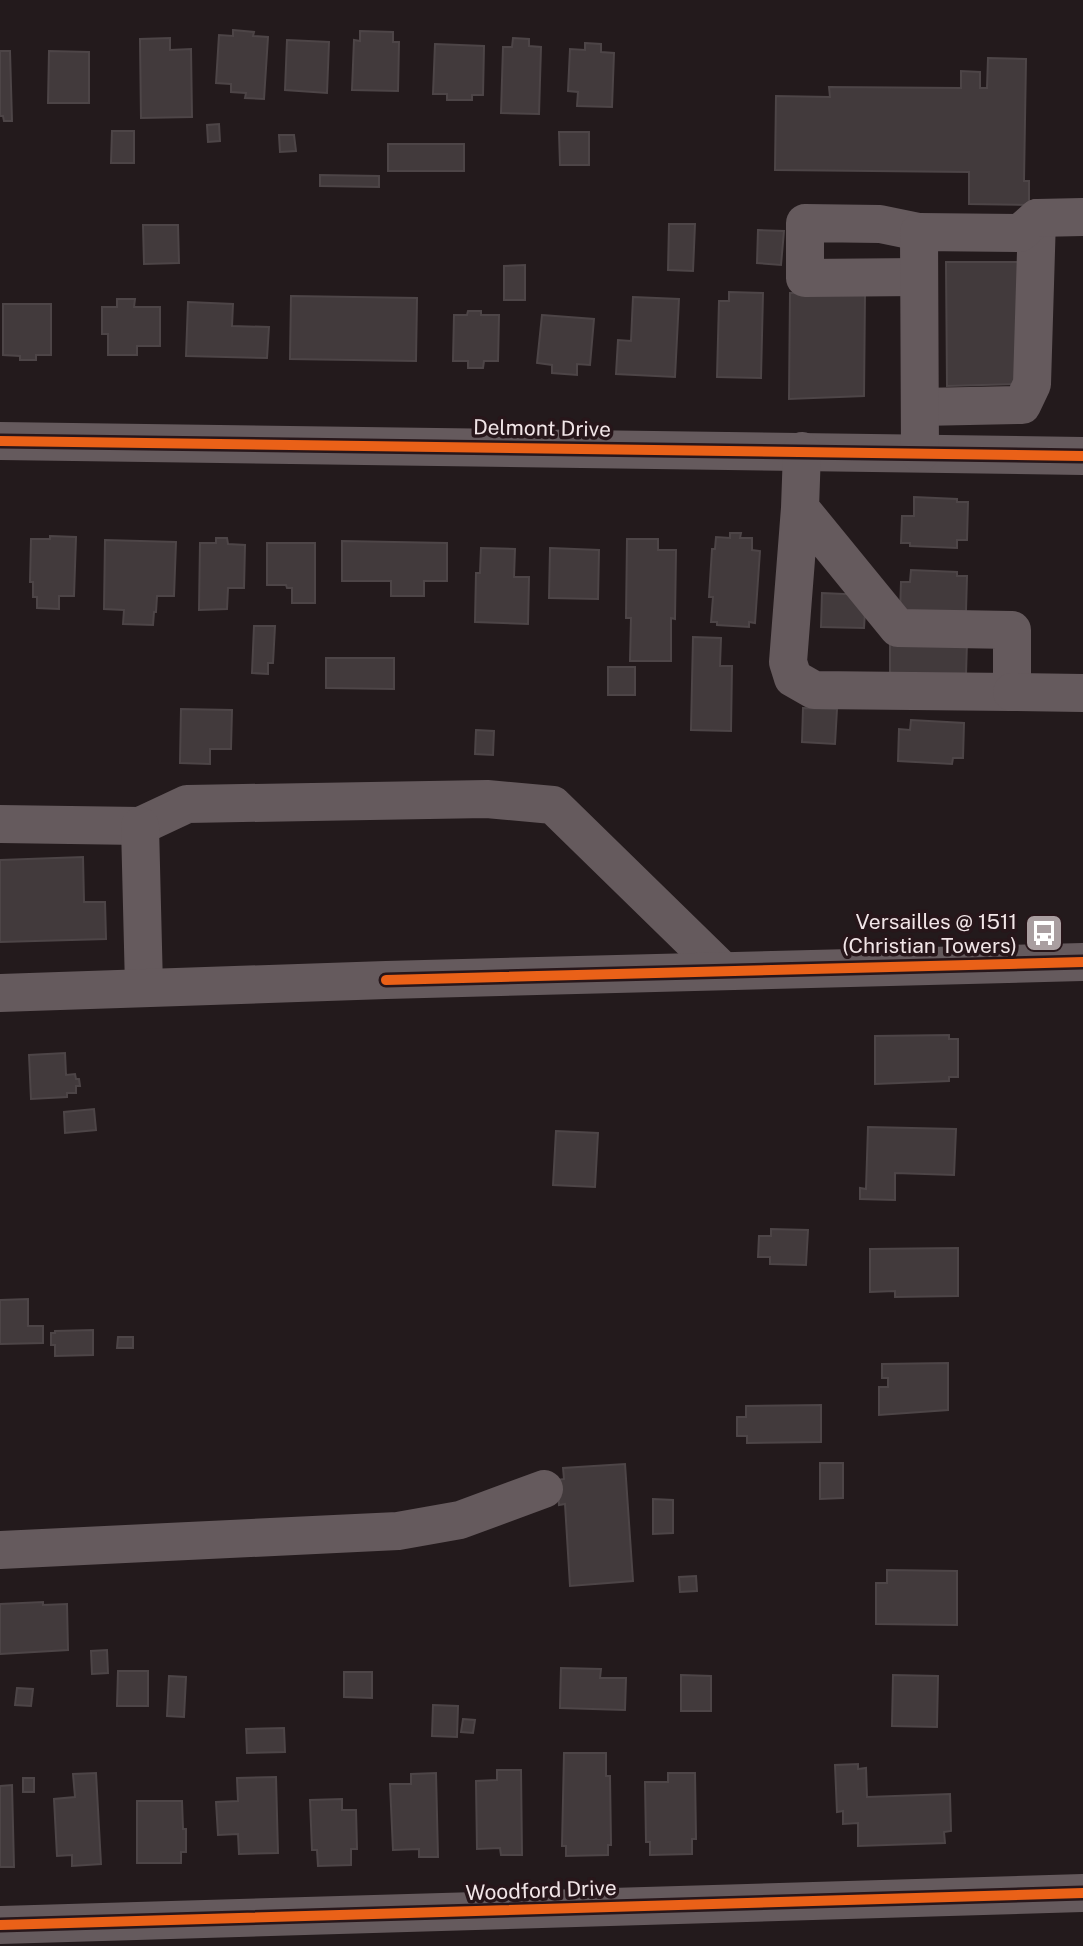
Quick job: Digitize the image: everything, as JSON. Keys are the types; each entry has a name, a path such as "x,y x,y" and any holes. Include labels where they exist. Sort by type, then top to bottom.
{"street":[{"path":"919,277 805,278 805,223 880,224 919,232 1020,233 1037,218 1083,217"},
{"path":"920,407 1022,405 1032,384 1037,218"},
{"path":"919,232 920,453"},
{"name":"Delmont Drive","path":"0,440 1083,456"},
{"path":"802,451 788,662 793,678 814,690 1083,694"},
{"path":"800,508 898,628 1012,630 1012,692"},
{"path":"0,824 140,826 187,804 487,800 553,805 723,971"},
{"path":"140,826 144,987"},
{"path":"0,993 1083,962"},
{"path":"0,1549 398,1531 460,1520 544,1489"},
{"name":"Woodford Drive","path":"0,1925 1083,1893"}],"building":[{"path":"233,30 254,32 253,36 268,37 264,99 245,98 246,93 231,92 231,84 216,83 219,35 233,36"},
{"path":"360,31 393,32 393,42 399,42 398,91 352,90 354,40 360,41"},
{"path":"170,38 170,50 191,49 192,117 141,118 140,39"},
{"path":"513,38 529,39 529,46 541,47 539,114 501,113 503,47 512,47"},
{"path":"287,40 329,42 327,93 285,90"},
{"path":"585,43 601,44 601,52 614,53 612,107 577,106 578,92 568,91 570,49 585,50"},
{"path":"435,44 484,46 483,95 472,95 472,100 447,100 447,94 433,94"},
{"path":"0,51 10,51 12,121 4,121 3,116 0,116"},
{"path":"49,51 89,52 89,103 48,103"},
{"path":"988,58 1026,59 1024,181 1029,181 1029,205 969,204 969,172 775,170 776,96 830,97 829,87 961,88 961,71 980,72 980,88 987,88"},
{"path":"219,124 220,141 208,142 207,125"},
{"path":"112,131 134,131 134,163 111,163"},
{"path":"559,132 589,132 589,165 560,165"},
{"path":"279,135 294,135 296,151 280,152"},
{"path":"388,144 464,144 464,171 388,171"},
{"path":"320,175 379,176 379,187 320,186"},
{"path":"669,224 695,224 693,271 668,270"},
{"path":"143,225 178,225 179,263 144,264"},
{"path":"758,230 784,231 781,265 757,263"},
{"path":"946,262 1021,262 1020,384 947,386"},
{"path":"525,265 525,300 504,300 504,266"},
{"path":"729,292 763,293 761,378 717,377 719,301 729,301"},
{"path":"790,293 865,293 864,396 789,399"},
{"path":"291,296 417,298 416,361 290,359"},
{"path":"633,297 679,299 675,377 616,374 618,340 631,341"},
{"path":"117,299 135,299 134,307 160,307 160,346 137,346 137,355 108,355 108,334 102,334 102,307 117,307"},
{"path":"188,302 233,304 232,326 269,327 267,358 186,356"},
{"path":"3,304 51,304 51,355 36,355 36,360 20,360 20,356 3,355"},
{"path":"468,311 481,311 481,315 499,315 498,361 484,361 483,368 468,368 468,361 453,361 454,315 467,315"},
{"path":"542,315 594,319 590,365 577,364 577,375 552,373 552,365 537,363"},
{"path":"914,497 968,502 967,540 957,540 957,548 910,546 910,543 901,543 902,516 914,516"},
{"path":"730,533 741,533 740,538 752,538 752,550 760,551 755,623 749,622 749,627 717,625 717,622 711,622 713,597 709,597 712,549 715,549 716,537 730,538"},
{"path":"50,536 76,537 74,596 59,596 59,609 37,608 37,597 33,597 33,582 30,582 31,539 50,539"},
{"path":"216,538 227,538 228,544 245,545 244,588 228,588 227,609 199,610 200,543 216,543"},
{"path":"627,539 658,539 658,550 676,550 675,619 671,618 671,661 630,661 631,618 626,618"},
{"path":"105,540 176,542 174,596 157,596 153,625 123,624 124,610 104,609"},
{"path":"342,541 447,543 447,581 424,581 424,596 391,596 391,581 342,581"},
{"path":"267,543 315,543 315,603 292,603 292,588 287,588 286,585 267,585"},
{"path":"481,548 515,549 514,577 529,577 528,624 475,622 476,573 480,573"},
{"path":"550,548 599,550 598,599 549,598"},
{"path":"911,570 957,572 957,576 967,576 966,611 900,614 901,582 910,582"},
{"path":"822,593 866,595 864,628 821,627"},
{"path":"254,626 275,626 273,663 268,663 268,674 252,673"},
{"path":"693,637 721,638 720,666 732,666 731,731 691,730"},
{"path":"890,641 967,642 966,675 890,690"},
{"path":"326,658 394,658 394,689 326,688"},
{"path":"608,667 635,667 635,695 608,695"},
{"path":"803,708 837,709 835,744 802,742"},
{"path":"181,709 232,710 231,749 210,749 210,764 180,763"},
{"path":"911,720 964,723 963,758 953,758 952,764 898,761 899,729 910,730"},
{"path":"476,730 494,731 493,755 475,754"},
{"path":"83,857 84,902 105,902 106,939 0,942 0,860"},
{"path":"949,1035 949,1039 958,1039 958,1077 949,1077 949,1081 875,1084 875,1036"},
{"path":"65,1053 66,1075 75,1074 76,1079 79,1079 80,1086 76,1086 76,1093 67,1093 67,1097 31,1099 29,1055"},
{"path":"94,1109 96,1130 65,1133 64,1112"},
{"path":"868,1127 956,1129 954,1175 895,1173 895,1200 860,1199 860,1188 866,1189"},
{"path":"556,1131 598,1133 595,1187 553,1185"},
{"path":"771,1229 808,1230 806,1265 770,1264 770,1257 758,1257 759,1236 771,1236"},
{"path":"958,1248 958,1296 895,1297 895,1291 870,1292 870,1249"},
{"path":"28,1299 28,1326 43,1326 43,1343 0,1344 0,1300"},
{"path":"93,1330 93,1355 55,1356 51,1333"},
{"path":"118,1337 133,1337 133,1348 117,1348"},
{"path":"948,1363 948,1410 879,1415 879,1387 888,1387 888,1378 882,1378 882,1364"},
{"path":"821,1405 821,1442 747,1443 747,1436 737,1436 737,1417 746,1417 746,1406"},
{"path":"820,1463 843,1463 843,1498 820,1499"},
{"path":"625,1464 633,1581 570,1586 565,1504 559,1505 557,1480 564,1479 563,1468"},
{"path":"653,1499 673,1500 673,1533 653,1534"},
{"path":"887,1570 957,1571 957,1625 876,1624 876,1583 887,1583"},
{"path":"696,1576 697,1591 680,1592 679,1577"},
{"path":"43,1602 43,1605 67,1604 68,1650 0,1654 0,1604"},
{"path":"107,1650 108,1673 92,1674 91,1651"},
{"path":"561,1668 601,1669 600,1678 626,1678 625,1710 560,1708"},
{"path":"118,1671 148,1671 148,1706 117,1706"},
{"path":"344,1672 372,1672 372,1698 344,1697"},
{"path":"681,1675 711,1676 711,1711 681,1711"},
{"path":"893,1675 938,1676 937,1727 892,1726"},
{"path":"169,1676 186,1677 184,1717 167,1716"},
{"path":"17,1688 33,1689 31,1706 15,1705"},
{"path":"433,1705 458,1706 457,1737 432,1736"},
{"path":"463,1719 475,1720 473,1733 461,1732"},
{"path":"284,1728 285,1752 247,1753 246,1729"},
{"path":"564,1753 606,1753 606,1776 610,1776 611,1845 608,1845 608,1855 566,1856 566,1846 562,1846"},
{"path":"858,1764 858,1769 866,1768 867,1797 950,1794 951,1831 944,1832 945,1843 858,1846 858,1823 843,1824 843,1811 837,1812 835,1765"},
{"path":"497,1770 521,1770 522,1855 501,1855 500,1848 477,1849 476,1781 497,1780"},
{"path":"96,1773 101,1864 72,1866 72,1855 57,1856 54,1799 75,1797 73,1774"},
{"path":"436,1773 438,1857 419,1857 419,1849 393,1850 390,1784 411,1784 411,1774"},
{"path":"668,1773 695,1773 696,1839 692,1839 692,1854 650,1855 650,1842 646,1842 645,1782 668,1782"},
{"path":"276,1777 278,1853 239,1854 238,1834 218,1835 216,1802 238,1801 237,1778"},
{"path":"23,1778 34,1778 34,1792 23,1792"},
{"path":"12,1785 14,1867 0,1867 0,1786"},
{"path":"342,1799 342,1810 356,1810 357,1849 351,1849 351,1865 318,1866 317,1850 312,1850 310,1800"},
{"path":"137,1801 182,1801 186,1852 181,1852 181,1863 137,1863"}],"cycle path":[{"path":"0,441 1083,456"},
{"path":"386,980 1083,962"},
{"path":"0,1925 1083,1893"}],"place":[{"name":"Versailles @ 1511 (Christian Towers)","path":"1044,933"}]}
